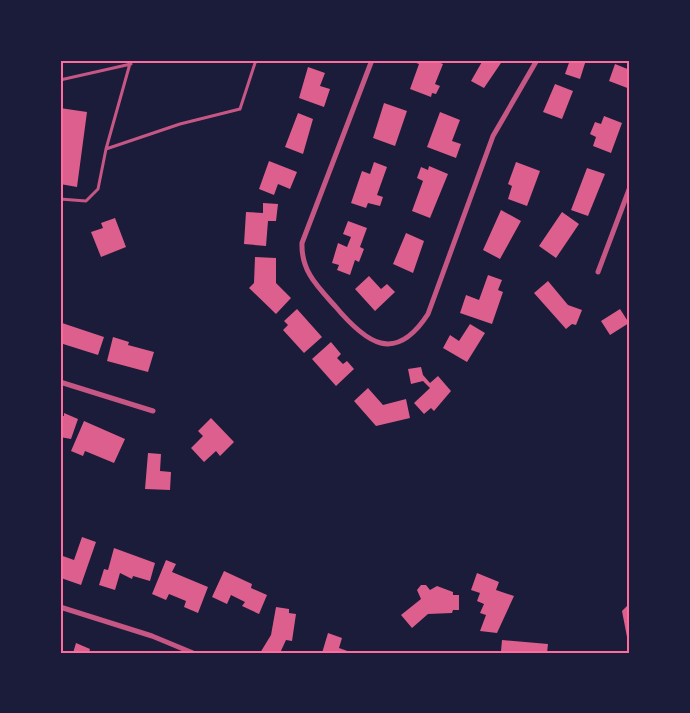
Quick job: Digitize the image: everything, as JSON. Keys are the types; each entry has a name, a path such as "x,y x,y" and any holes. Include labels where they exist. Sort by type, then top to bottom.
{"street":[{"path":"372,60 302,243 302,255 310,278 354,329 378,343 390,344 412,336 428,314 493,136 537,60"},
{"path":"598,272 630,187"},
{"path":"60,382 153,411"},
{"path":"60,607 152,636 193,653"}],"lane":[{"path":"106,149 180,124 240,109 256,60"},
{"path":"60,198 86,201 98,189 106,149 132,62"},
{"path":"60,80 132,62"}],"building":[{"path":"408,60 433,60 443,64 435,84 440,86 436,94 432,93 431,97 410,89 419,64"},
{"path":"483,60 503,60 484,88 471,81"},
{"path":"570,60 586,60 580,79 565,74"},
{"path":"615,64 630,70 630,89 609,81"},
{"path":"308,67 325,73 320,86 330,89 324,107 299,98"},
{"path":"555,84 573,91 562,119 543,112"},
{"path":"384,103 407,111 395,146 373,138"},
{"path":"60,108 87,112 77,187 60,184"},
{"path":"440,112 460,120 452,141 461,144 456,158 427,147"},
{"path":"298,113 313,119 303,154 285,147"},
{"path":"604,116 622,123 611,153 593,146 596,137 590,134 595,122 601,124"},
{"path":"269,161 297,172 290,189 278,184 274,195 259,189"},
{"path":"374,162 387,167 377,195 383,197 380,206 368,203 366,208 351,203 362,171 370,174"},
{"path":"516,162 540,171 527,206 508,199 512,186 508,184"},
{"path":"429,166 448,174 430,218 412,211 423,181 417,178 421,167 428,170"},
{"path":"587,168 605,174 588,216 571,210"},
{"path":"263,203 278,204 276,221 268,221 266,246 244,244 246,212 263,213"},
{"path":"501,210 521,221 500,259 483,250"},
{"path":"562,212 579,224 556,258 539,246"},
{"path":"115,218 126,247 101,257 91,232 103,228 101,223"},
{"path":"348,221 367,228 360,247 364,249 359,262 355,260 350,275 337,270 339,265 332,263 338,243 347,247 351,237 343,234"},
{"path":"406,233 424,241 413,273 393,264"},
{"path":"255,257 276,258 276,283 291,298 276,314 249,288 254,283"},
{"path":"488,275 502,280 498,290 503,292 492,324 460,313 466,295 479,300"},
{"path":"369,276 381,289 387,284 395,292 375,311 355,289"},
{"path":"548,281 568,305 582,310 576,325 572,324 566,329 534,293"},
{"path":"297,309 322,337 304,353 283,330 288,325 284,321"},
{"path":"620,309 629,323 610,335 601,321"},
{"path":"62,323 104,337 98,355 60,343"},
{"path":"470,324 485,333 467,362 443,348 450,335 459,341"},
{"path":"113,337 129,342 128,345 154,352 148,372 107,361"},
{"path":"331,342 341,354 337,358 343,364 347,361 354,369 336,386 312,359"},
{"path":"421,367 423,375 430,383 438,376 451,391 434,411 431,408 424,414 414,403 430,388 423,381 411,384 408,369"},
{"path":"368,388 383,405 406,399 410,418 376,426 354,401"},
{"path":"64,413 78,419 71,439 60,437 60,416 64,416"},
{"path":"211,418 234,442 220,456 216,451 204,462 191,448 203,436 198,431"},
{"path":"84,421 125,439 114,463 85,451 83,456 71,451"},
{"path":"148,453 161,454 160,471 171,472 170,490 145,489"},
{"path":"82,537 96,542 81,585 61,578 60,555 74,560"},
{"path":"114,548 155,563 150,581 133,576 132,579 120,573 115,590 99,585 104,569 108,570"},
{"path":"166,560 176,564 172,572 208,587 198,613 184,607 186,601 169,594 166,600 152,594"},
{"path":"224,571 252,584 251,588 267,595 259,614 242,606 245,602 231,595 227,604 212,597"},
{"path":"477,573 499,582 496,590 514,596 497,633 480,631 486,615 480,613 484,604 477,601 480,593 471,590"},
{"path":"421,585 426,585 430,590 437,586 453,592 453,595 459,595 459,610 453,610 452,613 428,614 412,628 401,615 421,599 417,590"},
{"path":"630,603 630,636 627,637 622,611"},
{"path":"276,607 289,609 289,613 296,614 292,641 286,640 280,653 260,653 271,635"},
{"path":"328,633 342,638 339,648 353,653 322,653"},
{"path":"502,640 548,644 547,653 501,651"},
{"path":"76,643 90,649 89,653 73,653"}]}
